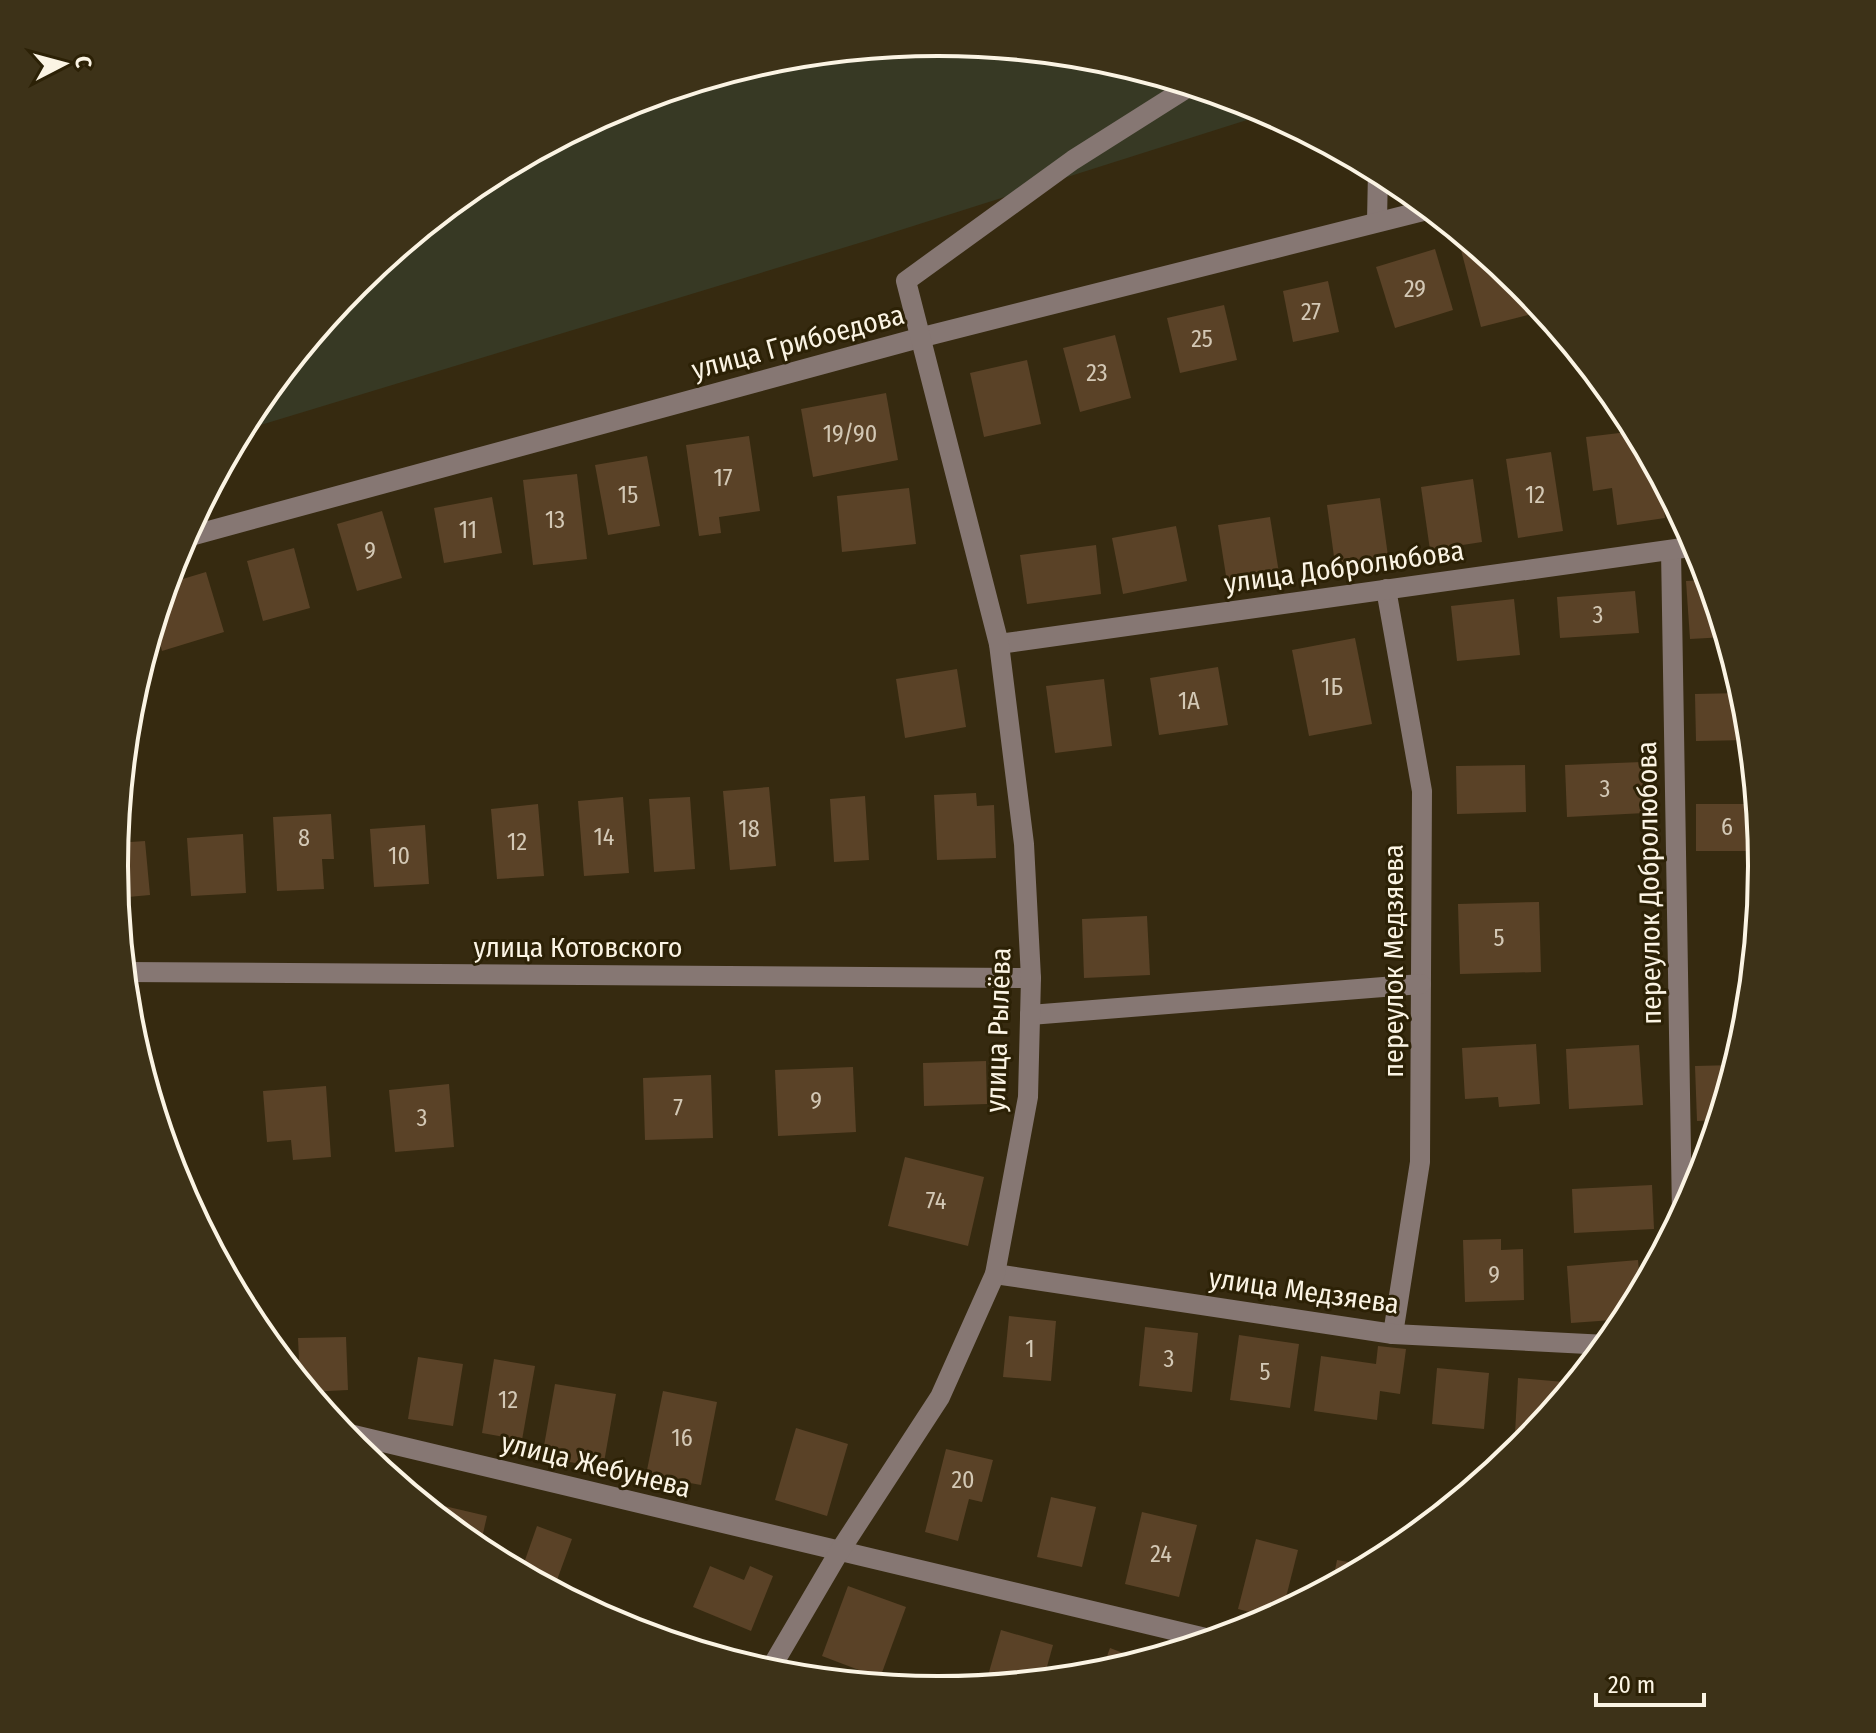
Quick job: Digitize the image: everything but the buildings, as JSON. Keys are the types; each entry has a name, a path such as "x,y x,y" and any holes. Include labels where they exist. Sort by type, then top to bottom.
{"street":[{"name":"улица Рылёва","path":"776,1660 839,1552 940,1397 995,1274 1028,1097 1031,978 1024,844 999,644 906,281 1073,160 1179,93"},
{"path":"1377,221 1378,187"},
{"name":"улица Грибоедова","path":"199,534 919,338 1416,212"},
{"name":"улица Добролюбова","path":"999,644 1683,548"},
{"name":"переулок Добролюбова","path":"1671,550 1682,1189"},
{"name":"переулок Медзяева","path":"1386,589 1422,791 1420,1162 1393,1334"},
{"name":"улица Котовского","path":"134,972 1031,978"},
{"path":"1030,1015 1421,984"},
{"name":"улица Медзяева","path":"995,1274 1393,1334 1592,1344"},
{"name":"улица Жебунева","path":"362,1437 1194,1635"}],"green space":[{"path":"938,56 1044,63 1096,72 1199,99 1250,119 869,240 258,426 329,332 365,293 445,223 533,165 628,118 677,99 728,84 832,63"}]}
